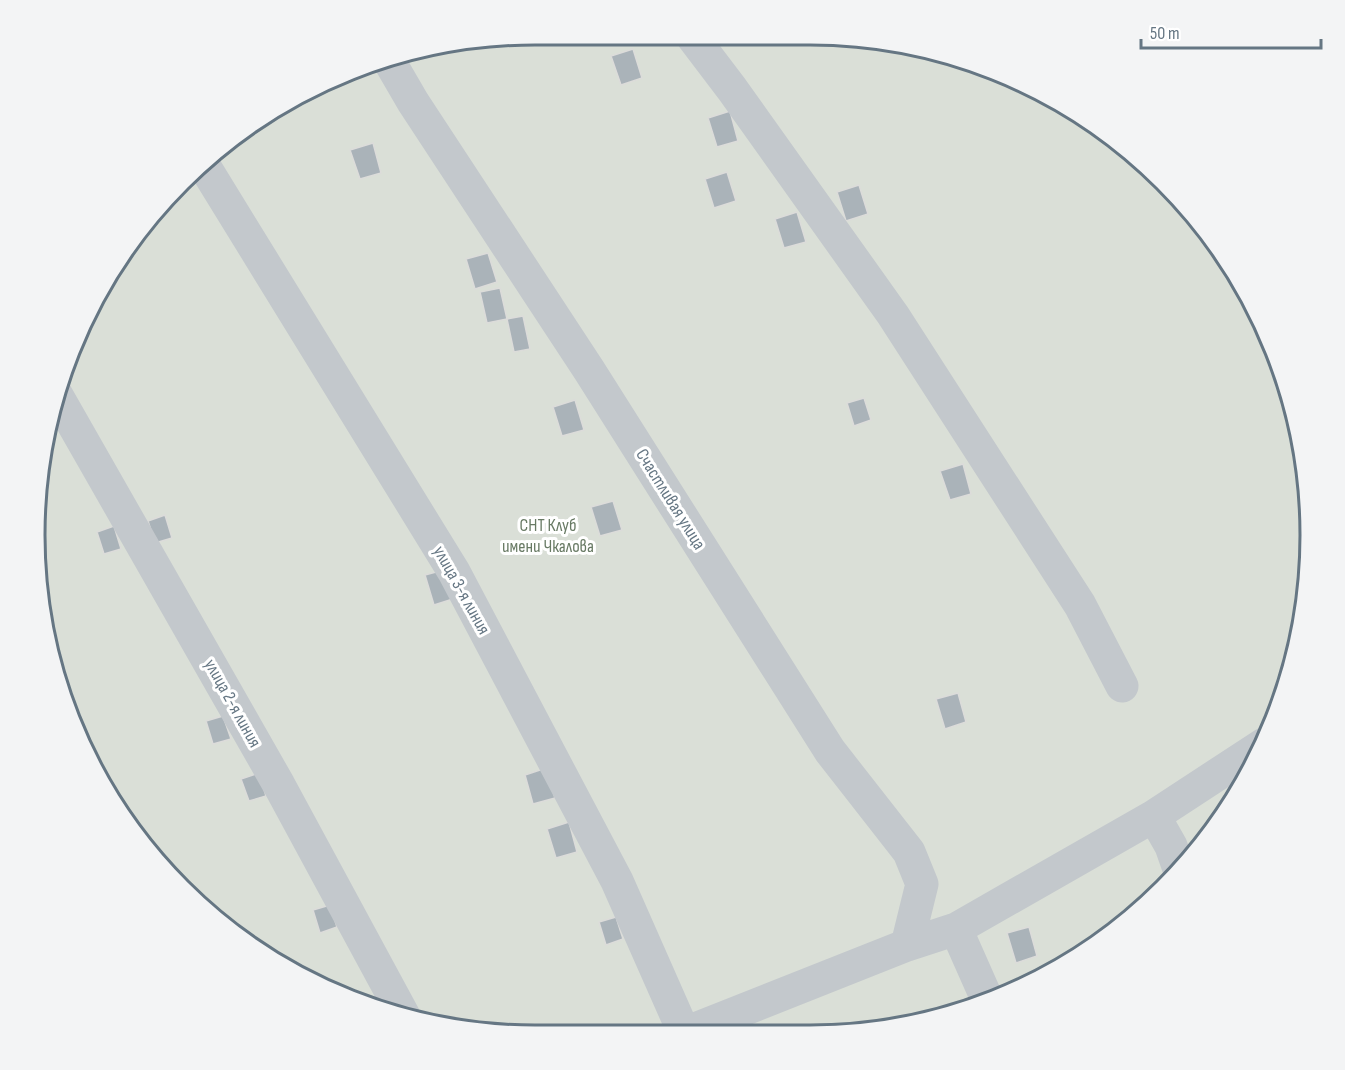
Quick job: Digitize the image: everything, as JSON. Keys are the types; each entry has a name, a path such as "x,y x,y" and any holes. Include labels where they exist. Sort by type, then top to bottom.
{"street":[{"path":"699,45 893,315 1080,605 1122,686"},
{"name":"Счастливая улица","path":"392,67 413,102 589,370 830,751 909,852 922,884 907,945"},
{"name":"улица 3-я линия","path":"207,172 454,572 617,881 680,1025"},
{"name":"улица 2-я линия","path":"63,406 279,785 398,1005"},
{"path":"707,1025 907,945 956,928 1154,816 1248,755"},
{"path":"1154,816 1171,846 1176,860"},
{"path":"956,928 984,993"}],"green space":[{"name":"СНТ Клуб имени Чкалова","path":"503,46 842,46 906,54 968,71 998,82 1055,111 1108,146 1133,167 1178,212 1199,237 1234,290 1263,347 1274,377 1291,439 1296,471 1300,535 1299,567 1291,631 1283,662 1263,723 1249,752 1234,780 1199,833 1178,858 1133,903 1108,924 1055,959 998,988 968,999 906,1016 842,1024 535,1025 471,1021 439,1016 347,988 290,959 237,924 212,903 167,858 146,833 111,780 82,723 71,693 54,631 46,567 46,503 54,439 71,377 96,318 128,263 167,212 212,167 263,128 318,96 377,71 439,54"}],"building":[{"path":"633,49 642,78 621,85 611,56"},
{"path":"730,111 738,141 717,147 708,118"},
{"path":"373,143 381,173 360,179 350,150"},
{"path":"727,172 736,201 714,208 705,179"},
{"path":"859,185 868,214 846,221 837,192"},
{"path":"797,212 806,242 784,248 775,219"},
{"path":"488,253 497,282 475,289 466,259"},
{"path":"500,288 507,319 487,323 480,292"},
{"path":"523,316 530,349 514,352 507,319"},
{"path":"864,398 871,420 854,426 847,403"},
{"path":"575,400 584,430 562,436 553,407"},
{"path":"963,464 971,494 950,500 940,471"},
{"path":"613,501 622,530 600,536 591,507"},
{"path":"165,515 172,538 155,543 148,521"},
{"path":"114,526 121,549 104,554 97,532"},
{"path":"447,569 456,598 434,605 425,575"},
{"path":"958,693 966,722 945,729 936,699"},
{"path":"223,716 231,739 213,744 206,721"},
{"path":"546,768 555,798 533,804 525,775"},
{"path":"259,773 266,796 249,801 241,779"},
{"path":"569,822 577,852 556,858 547,829"},
{"path":"330,905 337,927 320,933 313,910"},
{"path":"616,917 623,939 606,945 599,922"},
{"path":"1029,927 1037,956 1016,963 1007,933"}]}
